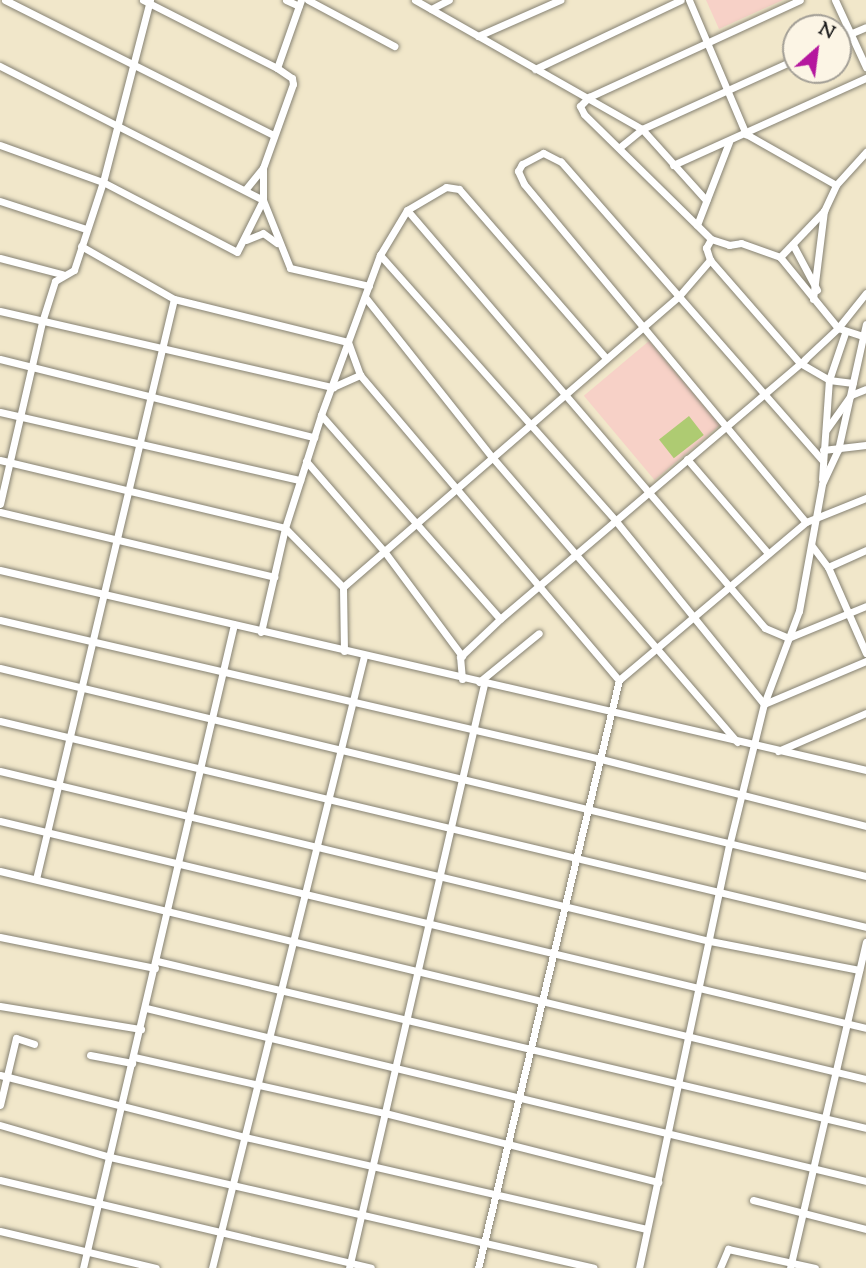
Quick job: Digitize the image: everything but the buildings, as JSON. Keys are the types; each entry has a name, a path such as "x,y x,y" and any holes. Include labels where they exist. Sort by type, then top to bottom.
{"street":[{"path":"5,0 272,134"},
{"path":"277,68 300,3 286,0"},
{"path":"308,0 394,46"},
{"path":"415,0 642,129 706,200"},
{"path":"430,9 449,0"},
{"path":"478,36 559,0"},
{"path":"535,69 681,0"},
{"path":"689,0 746,134 836,185"},
{"path":"800,0 589,97 581,110 711,239 729,245 741,243 780,257 841,330 864,337"},
{"path":"0,504 42,322 55,281 62,274 75,270 103,182 147,1 292,78 293,84 272,134 263,168 263,200 286,262"},
{"path":"852,37 866,66"},
{"path":"620,147 642,129 782,65"},
{"path":"0,66 263,200"},
{"path":"673,165 866,78"},
{"path":"697,225 730,141"},
{"path":"0,145 103,182 237,251"},
{"path":"780,257 824,211 836,185 866,152"},
{"path":"806,522 520,178 518,171 528,158 544,153 561,162 679,296 761,396 823,461"},
{"path":"246,190 263,168"},
{"path":"261,632 285,528 321,415 380,255 407,210 446,187 459,189 606,358"},
{"path":"237,251 263,200"},
{"path":"0,201 86,229"},
{"path":"407,210 568,393 765,628 788,638 866,606"},
{"path":"813,299 817,291 824,211"},
{"path":"237,251 248,237 263,233 278,244 286,262 299,272 369,286"},
{"path":"711,239 706,248 709,260 800,363 829,380 853,383"},
{"path":"793,245 817,291"},
{"path":"81,246 174,299 348,342"},
{"path":"380,255 615,520 764,704"},
{"path":"0,258 62,274"},
{"path":"343,587 679,296 709,260"},
{"path":"462,656 574,555 841,330 866,293"},
{"path":"365,297 492,457 737,742"},
{"path":"36,879 174,299"},
{"path":"0,311 333,387 359,375"},
{"path":"822,484 838,450 866,324"},
{"path":"639,1268 721,895 729,846 764,704 788,638 818,519 829,380 841,330"},
{"path":"348,342 359,375 454,491 619,680"},
{"path":"0,359 314,437"},
{"path":"825,431 851,395 866,389"},
{"path":"0,412 300,480"},
{"path":"321,415 500,619"},
{"path":"823,450 866,445"},
{"path":"687,459 767,552"},
{"path":"0,460 128,494 285,528 343,587 344,651"},
{"path":"306,461 384,551 462,656 462,678"},
{"path":"478,1268 504,1145 585,806 608,712 619,680 767,552 806,522 866,498"},
{"path":"0,512 274,577"},
{"path":"812,546 828,567 866,653"},
{"path":"828,567 866,550"},
{"path":"0,569 364,656 866,770"},
{"path":"0,620 473,728 866,826"},
{"path":"83,1268 234,624"},
{"path":"349,1266 431,923 482,683 538,633"},
{"path":"212,1268 364,656"},
{"path":"764,704 866,661"},
{"path":"0,668 83,690 585,806 729,846 866,876"},
{"path":"778,751 866,713"},
{"path":"0,721 327,801 573,857 721,895 866,927"},
{"path":"0,771 563,902 710,941 859,970"},
{"path":"0,821 866,1028"},
{"path":"0,871 420,970 689,1039 866,1079"},
{"path":"0,937 280,989 408,1022 866,1128"},
{"path":"791,1265 866,942"},
{"path":"0,1006 141,1029"},
{"path":"146,1008 866,1181"},
{"path":"0,1105 4,1076 16,1038 34,1044"},
{"path":"90,1055 133,1060 385,1113 658,1182"},
{"path":"4,1076 245,1137 648,1228"},
{"path":"0,1125 110,1157 362,1212 593,1268"},
{"path":"0,1180 221,1231 349,1266 371,1268"},
{"path":"753,1200 866,1229"},
{"path":"0,1231 156,1268"},
{"path":"720,1268 728,1249 791,1265 815,1268"}],"shaded area":[{"path":"706,0 783,0 719,29"},
{"path":"649,341 720,425 655,480 584,396"}],"green space":[{"path":"689,416 704,435 674,458 659,439"}]}
